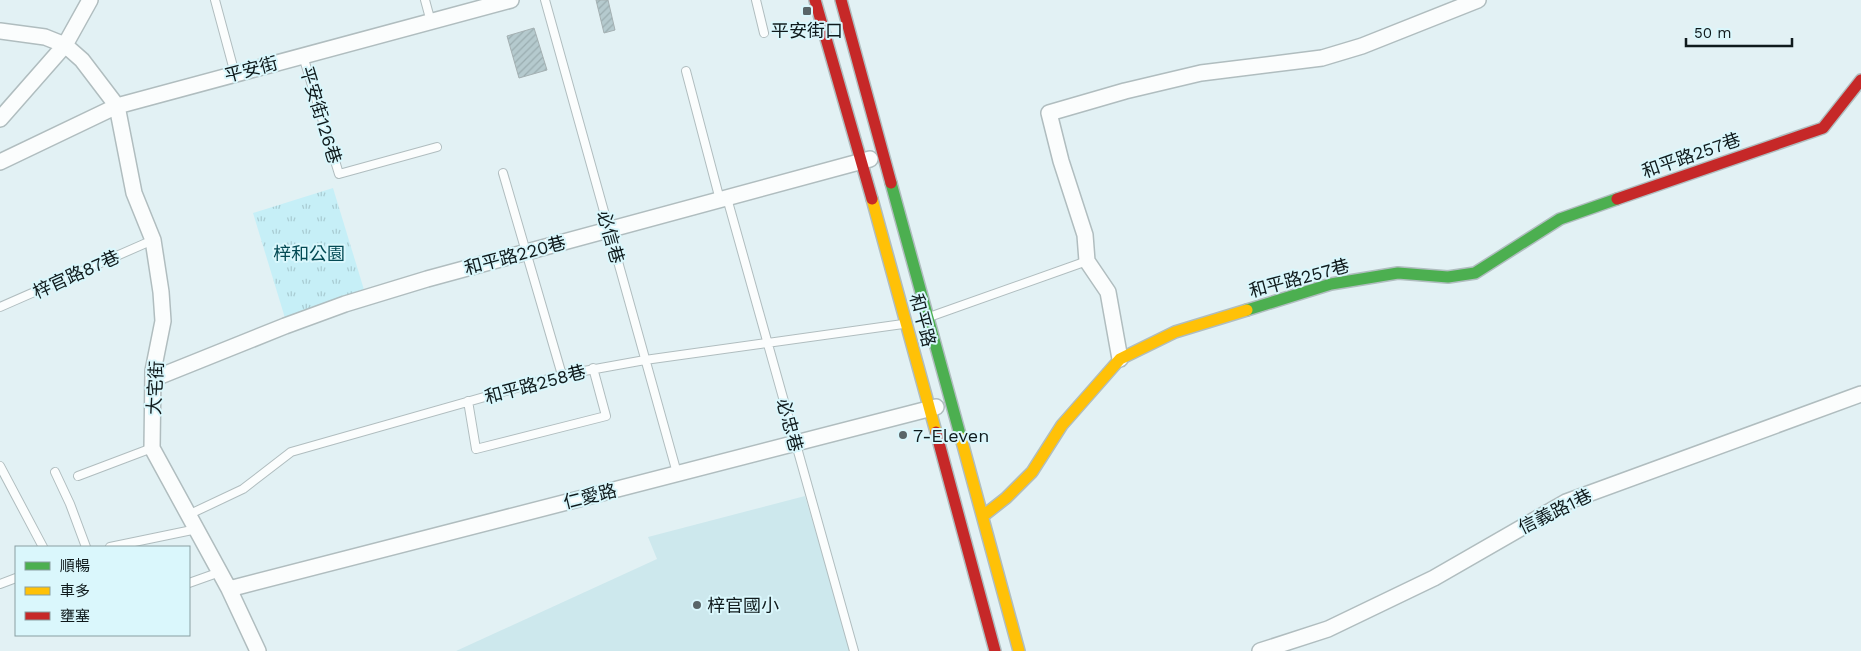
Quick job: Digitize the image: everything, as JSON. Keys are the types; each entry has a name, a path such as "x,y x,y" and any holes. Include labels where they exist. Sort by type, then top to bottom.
{"main road":[{"name":"和平路","path":"815,0 862,160 995,651"},
{"name":"和平路","path":"841,0 984,516 1018,651"},
{"name":"和平路257巷","path":"984,516 1006,498 1032,472 1062,425 1120,359 1175,332 1331,284 1398,273 1448,277 1475,273 1560,219 1823,128 1861,80"}],"street":[{"path":"0,118 64,45 90,0"},
{"name":"平安街","path":"0,162 117,106 511,0"},
{"path":"1120,359 1108,292 1087,261 1085,235 1061,161 1049,113 1125,91 1202,73 1322,58 1362,46 1478,0"},
{"path":"0,31 45,37 64,45 82,60 117,106"},
{"name":"大宅街","path":"117,106 134,193 153,240 161,292 163,321 153,371 152,448 229,589 258,651"},
{"name":"和平路220巷","path":"153,379 285,326 346,304 525,252 884,155"},
{"name":"信義路1巷","path":"1260,651 1328,629 1434,578 1566,502 1861,394"},
{"name":"仁愛路","path":"229,589 952,403"}],"lane":[{"path":"215,0 234,74"},
{"path":"425,0 431,22"},
{"name":"必信巷","path":"545,0 677,474"},
{"path":"756,0 764,33"},
{"name":"平安街126巷","path":"303,56 339,174 437,147"},
{"name":"必忠巷","path":"686,71 723,199 768,342 854,651"},
{"path":"503,173 562,375"},
{"name":"梓官路87巷","path":"0,307 153,240"},
{"path":"928,318 1087,261"},
{"name":"和平路258巷","path":"188,515 243,489 291,452 562,375 645,360 905,324"},
{"path":"468,401 476,449 606,416 593,368"},
{"path":"78,476 152,448"},
{"path":"0,466 42,546"},
{"path":"56,472 86,546"},
{"path":"115,546 197,529"},
{"path":"190,582 220,572"},
{"path":"0,584 15,578"}],"shaded area":[{"name":"梓官國小","path":"805,496 851,651 456,651 657,559 648,537"}],"green space":[{"name":"梓和公園","path":"333,188 365,293 285,318 253,213"}],"building":[{"path":"596,0 608,0 615,30 604,33"},
{"path":"534,28 547,70 519,78 507,36"}],"traffic: fast":[{"path":"891,183 961,438"},
{"path":"1247,310 1331,284 1398,273 1448,277 1475,273 1560,219 1617,199"}],"traffic: slow":[{"path":"872,199 936,432"},
{"path":"983,516 1006,498 1032,472 1062,425 1120,359 1175,332 1247,310"},
{"path":"961,438 1019,651"}],"traffic: jam":[{"path":"815,0 872,199"},
{"path":"841,0 891,183"},
{"path":"1617,199 1823,128 1861,80"},
{"path":"936,432 995,651"}],"place":[{"name":"平安街口","path":"807,11"},
{"name":"7-Eleven","path":"903,435"},
{"name":"梓官國小","path":"697,605"}]}
